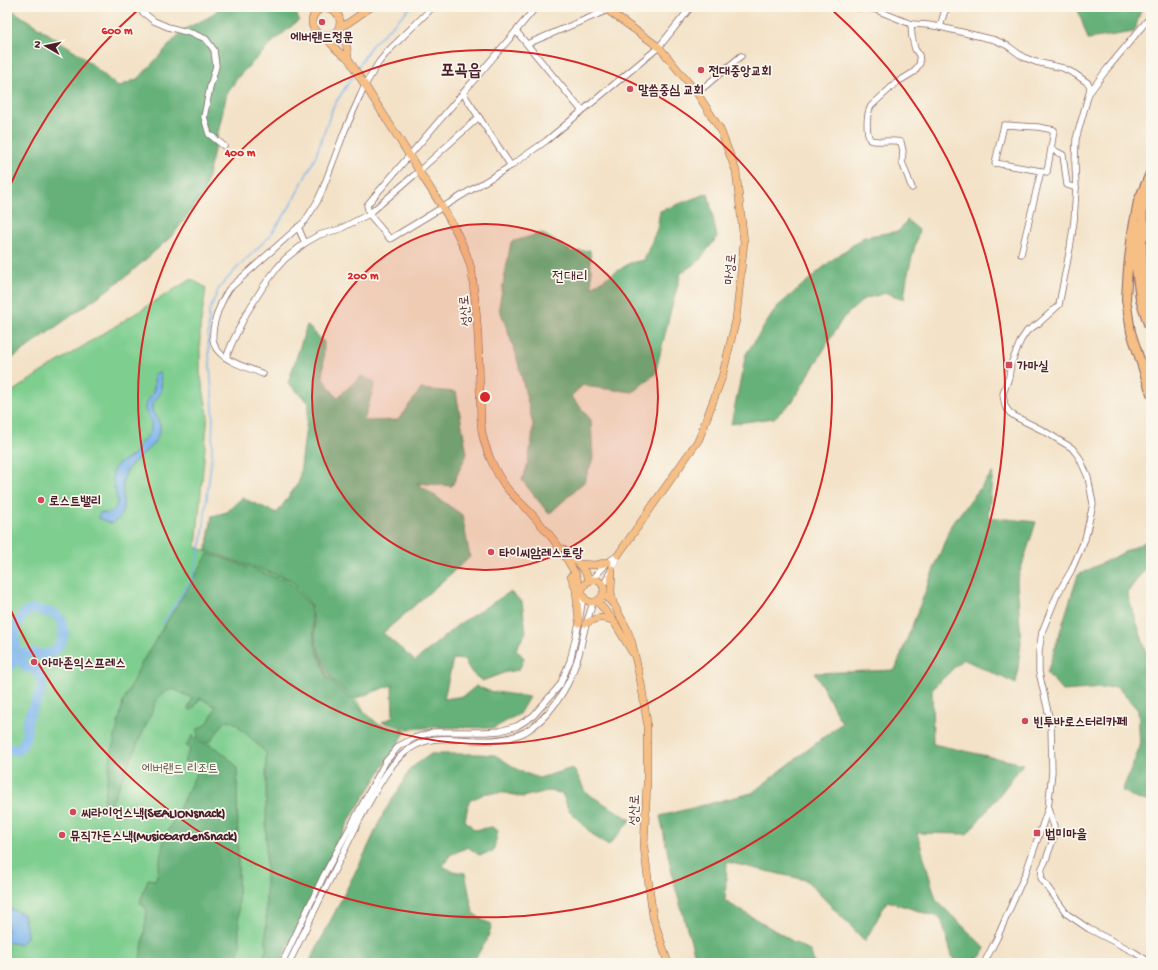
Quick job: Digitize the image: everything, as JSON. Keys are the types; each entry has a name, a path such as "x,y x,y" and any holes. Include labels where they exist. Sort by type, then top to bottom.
{"highway":[{"path":"1151,171 1138,201 1132,233 1126,299 1131,332 1151,394"},
{"path":"1151,187 1143,202 1143,272 1149,311 1151,314"},
{"path":"1138,201 1135,261 1140,299 1148,324 1151,328"},
{"path":"1143,216 1151,240"}],"main road":[{"path":"348,58 347,48 338,29 340,18 332,7 320,9 313,16 312,23 316,32 325,36 332,35 338,29 371,7"},
{"name":"마성로","path":"609,9 659,47 697,93 720,129 736,171 744,242 736,320 722,378 699,439 618,555"},
{"path":"325,36 341,54 348,58"},
{"name":"성산로","path":"348,58 443,208 462,243 471,270 477,312 482,431 491,460 506,487 556,544"},
{"path":"556,544 575,572 582,593 589,601 595,602 613,620 635,657"},
{"path":"556,544 573,556 591,580"},
{"path":"565,556 576,590 582,623 604,617 613,620"},
{"path":"579,564 610,565 611,592 614,605"},
{"path":"582,593 583,586 586,582 591,580 598,581 614,605 627,629 635,657"},
{"path":"595,602 600,599 603,590"},
{"name":"성산로","path":"635,657 647,722 647,783 644,847 653,917 668,963"}],"street":[{"path":"136,7 154,21 206,39 214,50 216,66 210,86 204,117 209,134 224,146"},
{"path":"263,374 226,358 215,348 213,328 222,300 229,289 305,220 317,202 364,83 388,50 433,7"},
{"path":"536,7 366,205 369,214 390,239 511,166 546,141 659,47 691,7"},
{"path":"848,7 876,8 911,24 928,24 995,40 1008,46 1023,57 1036,62 1063,68 1088,83 1090,87 1076,139 1074,221 1059,305 1039,323 1027,331 1021,340 1011,364 1009,377 1003,394 1005,406 1010,413 1072,448 1079,457 1088,477 1093,504 1085,539 1071,571 1057,595 1042,632 1039,652 1038,672 1051,725 1052,772 1048,808 1026,872 997,938 984,963"},
{"path":"940,27 944,13 948,7"},
{"path":"527,44 609,9"},
{"path":"1089,93 1151,16"},
{"path":"911,24 912,37 919,54 920,63 914,72 896,83 871,106 869,110 868,135 870,140 877,142 901,142 903,151 902,162 912,188"},
{"path":"516,31 582,111"},
{"path":"697,93 741,56"},
{"path":"463,93 511,166"},
{"path":"226,358 246,314 263,287 285,258 305,243 319,235 340,229 369,214 479,117"},
{"path":"1004,125 1038,127 1054,130 1051,150 1047,172 995,164 1004,125"},
{"path":"1051,150 1063,155 1067,185 1076,188"},
{"path":"1021,254 1041,171"},
{"path":"298,227 305,243"},
{"path":"591,580 610,565 618,555"},
{"path":"603,590 610,565"},
{"path":"289,963 369,802 392,764 403,753 418,744 434,739 488,741 505,739 524,732 549,711 565,691 576,663 582,623 582,593"},
{"path":"282,963 324,875 386,761 399,746 414,738 433,732 500,731 517,726 533,716 560,685 570,661 582,623 595,602"},
{"path":"1048,808 1054,826 1054,838 1046,862 1042,868 1041,878 1067,914 1089,929 1134,952 1151,963"}],"green space":[{"path":"7,7 81,55 118,87 139,78 183,30 209,17 221,7 294,7 299,20 275,40 239,76 227,93 204,194 173,235 128,275 7,362"},
{"path":"1077,7 1142,7 1134,32 1088,39"},
{"path":"708,193 717,237 699,261 681,273 655,374 633,392 583,385 571,396 591,420 593,459 584,482 549,514 522,480 526,470 532,440 533,424 516,354 499,307 511,242 542,233 572,252 590,250 592,287 630,263 644,260 657,229 660,211"},
{"path":"907,220 919,230 907,277 904,299 886,293 864,299 843,318 792,402 774,418 731,424 746,354 777,307 832,260 864,237 899,231"},
{"name":"에버랜드 리조트","path":"191,279 206,288 200,328 200,373 208,414 196,547 254,566 295,582 312,606 316,644 328,677 361,705 382,751 277,963 7,963 7,395"},
{"path":"307,325 324,342 323,378 337,398 361,376 375,382 364,421 398,420 421,389 456,392 467,454 452,486 417,483 462,515 470,557 383,633 415,661 459,624 510,592 522,602 526,632 516,649 524,658 519,670 506,672 482,681 472,673 464,660 453,659 444,699 464,696 476,686 489,691 529,697 519,714 494,728 438,727 408,729 382,722 393,717 392,685 354,699 331,679 316,644 312,606 291,580 206,551 212,516 227,512 242,498 277,513 299,482 309,403 288,383"},
{"path":"993,472 988,517 1036,522 1017,581 1021,642 1016,684 963,659 932,689 933,744 1023,764 967,834 917,833 936,900 985,948 982,956 960,963 954,963 941,918 887,901 865,941 806,880 727,862 725,901 811,952 814,963 697,963 674,883 660,816 752,793 842,723 815,673 895,670 951,525"},
{"path":"1151,539 1151,561 1127,593 1151,666 1151,802 1137,799 1122,791 1140,747 1138,710 1117,687 1063,691 1047,673 1078,575"},
{"path":"208,554 290,583 310,606 315,646 328,679 378,724 406,731 350,819 280,963 261,963 266,950 266,753 236,724 230,720 224,722 211,741 203,742 198,739 197,730 208,723 216,707 200,698 192,710 188,709 192,698 172,689 165,692 158,698 110,806 103,806 111,755 123,702 142,662"},
{"path":"193,735 200,743 212,746 223,753 237,768 239,938 241,945 235,963 139,963 147,910 140,902 148,879 156,880 164,839 199,768 184,761 190,749 186,746"},
{"path":"431,754 495,755 522,772 539,778 573,768 585,792 631,820 609,845 595,837 569,811 562,793 548,791 522,797 506,793 486,793 469,801 465,820 475,830 492,827 498,831 493,852 479,855 468,847 450,855 443,866 452,871 465,873 473,913 484,921 492,924 487,940 472,963 309,963 367,849 384,812 411,768"}],"water":[{"path":"160,372 161,392 153,403 152,407 153,413 160,426 158,436 150,447 130,466 126,472 123,484 123,507 120,517 113,523 106,522 98,517 101,512 107,514 116,506 117,501 112,477 113,471 117,465 134,454 150,432 151,423 145,410 145,406 154,390 154,374"},
{"path":"7,908 23,914 27,937 20,944 10,943 7,940"}],"waterway":[{"path":"357,69 371,46 411,7"},
{"path":"163,623 192,579 202,540 212,454 213,407 208,339 209,312 219,288 269,237 289,208 315,158 333,107 354,74"},
{"path":"7,670 13,662 16,647 15,637 17,625 24,613 34,609 55,614 61,620 64,633 61,643 54,651 46,655 24,653 21,657 21,661 26,667 35,670 40,677 42,684 40,695 28,718 25,740 16,751 7,747"}],"place":[{"name":"에버랜드정문","path":"322,22"},
{"name":"전대중앙교회","path":"701,70"},
{"name":"말씀중심 교회","path":"630,89"},
{"name":"가마실","path":"1009,365"},
{"name":"로스트밸리","path":"41,500"},
{"name":"타이씨암레스토랑","path":"491,552"},
{"name":"아마존익스프레스","path":"34,662"},
{"name":"빈투바로스터리카페","path":"1025,721"},
{"name":"씨라이언스낵(SEALIONsnack)","path":"73,812"},
{"name":"법미마을","path":"1037,833"},
{"name":"뮤직가든스낵(MusicGardenSnack)","path":"62,835"}],"district":[{"name":"포곡읍","path":"461,69"},
{"name":"전대리","path":"570,276"}]}
